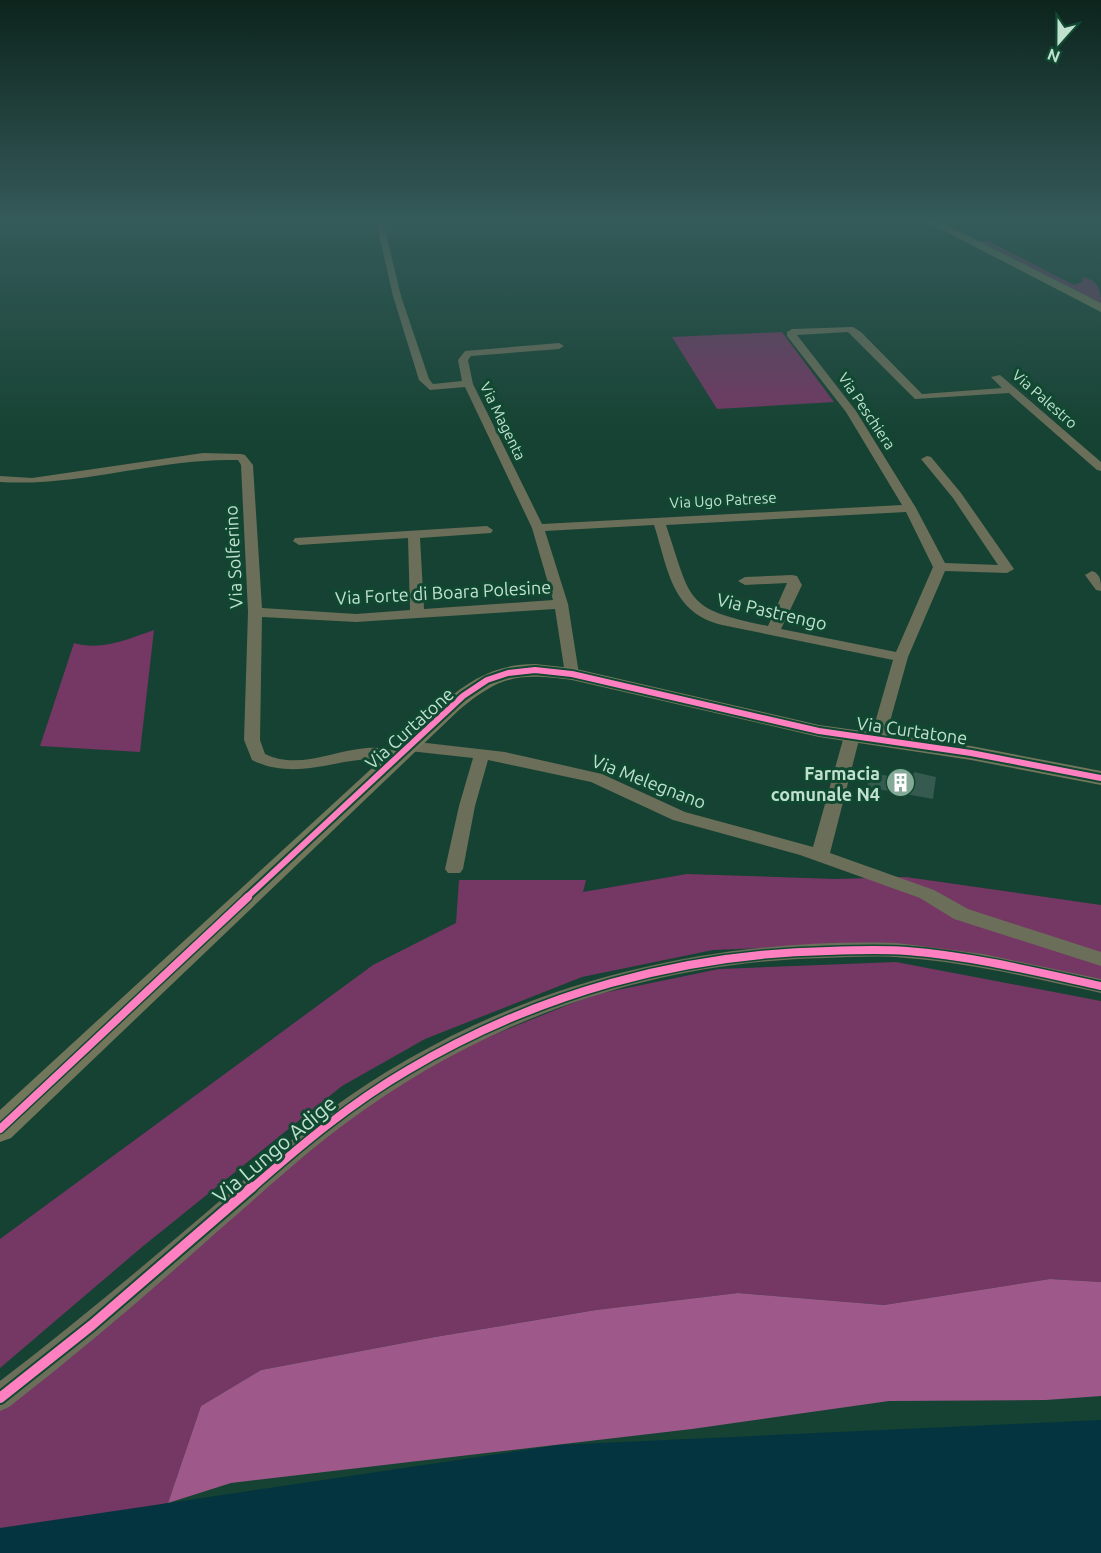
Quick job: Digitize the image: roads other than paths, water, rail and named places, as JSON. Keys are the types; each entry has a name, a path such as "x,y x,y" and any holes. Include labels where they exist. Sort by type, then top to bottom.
{"main road":[{"path":"1073,293 1101,308"}],"street":[{"name":"Via Magenta","path":"395,293 424,380 430,387 468,384 538,528 561,604 572,674"},
{"name":"Via Peschiera","path":"940,567 910,507 851,411 792,336 792,332 850,329 858,334 919,397 1010,390"},
{"path":"468,384 462,360 468,353 559,346"},
{"name":"Via Palestro","path":"996,377 1101,468"},
{"name":"Via Solferino","path":"0,479 32,481 203,456 242,457 248,465 255,612 252,740 258,757 269,763 288,765 379,752 404,751"},
{"path":"878,740 901,657 940,567 1007,569 957,496 927,459"},
{"name":"Via Ugo Patrese","path":"538,528 910,507"},
{"name":"Via Pastrengo","path":"658,520 682,592 689,602 701,612 722,621 901,657"},
{"path":"299,541 487,530"},
{"path":"414,535 417,615"},
{"path":"1092,575 1101,587"},
{"path":"745,581 792,579 795,585 772,632"},
{"name":"Via Forte di Boara Polesine","path":"255,612 356,618 561,604"},
{"name":"Via Curtatone","path":"0,1129 404,751 467,695 492,678 511,672 533,670 572,674 757,717 852,736 971,753 1101,778"},
{"path":"820,856 852,736"},
{"name":"Via Melegnano","path":"404,751 482,754 596,778 679,816 820,856 927,894 961,914 1101,959"},
{"path":"454,869 467,806 482,754"},
{"name":"Via Lungo Adige","path":"0,1398 49,1361 350,1107 473,1032 585,988 703,960 763,952 836,950 909,951 952,956 1101,986"}],"water":[{"path":"1101,1420 1101,1553 0,1553 0,1528 558,1445"}],"place":[{"name":"Farmacia comunale N4","path":"901,783"}]}
